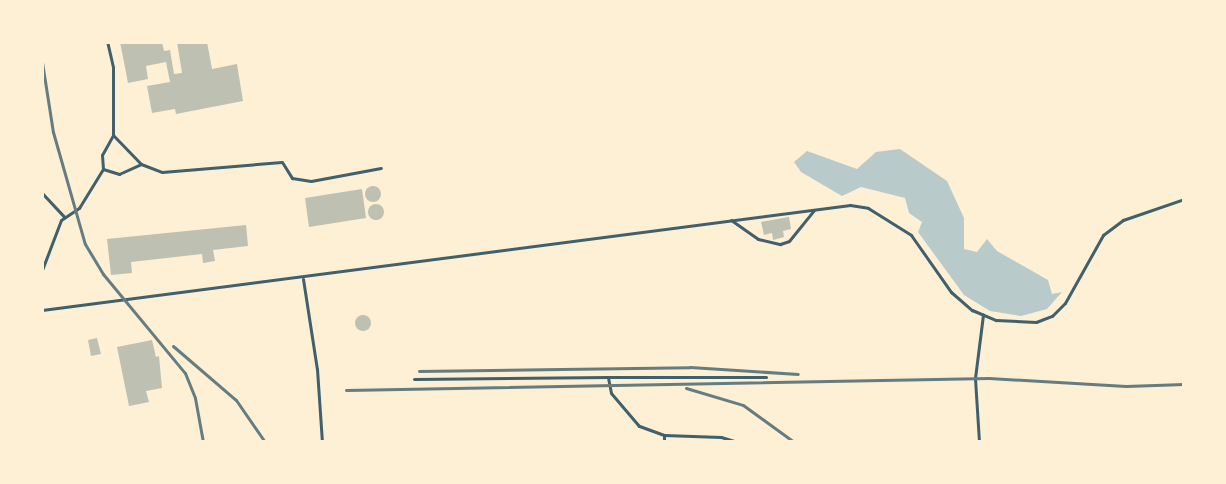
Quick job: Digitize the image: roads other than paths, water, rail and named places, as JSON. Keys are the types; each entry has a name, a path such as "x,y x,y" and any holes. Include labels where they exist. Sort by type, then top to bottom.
{"lane":[{"path":"42,270 64,217 83,203 103,169 102,155 113,135 113,67 107,42"},
{"path":"113,135 141,164 162,172 282,162 292,178 311,181 381,168"},
{"path":"103,169 119,174 141,164"},
{"path":"42,193 64,217"},
{"path":"42,310 303,279 849,205 868,208 911,235 951,291 983,315 1019,323 1052,316 1065,303 1103,235 1123,220 1184,199"},
{"path":"731,220 758,239 780,244 789,241 814,210"},
{"path":"303,279 317,369 322,442"},
{"path":"979,442 975,378 983,315"},
{"path":"608,377 612,393 639,426 664,435 721,437 737,442"},
{"path":"414,379 766,377"},
{"path":"664,435 664,442"}],"railway":[{"path":"42,62 53,132 85,244 103,274 185,373 195,398 203,442"},
{"path":"173,346 236,400 265,442"},
{"path":"419,371 690,367 798,374"},
{"path":"346,390 989,378 1126,386 1184,384"},
{"path":"686,388 743,405 794,442"}]}
